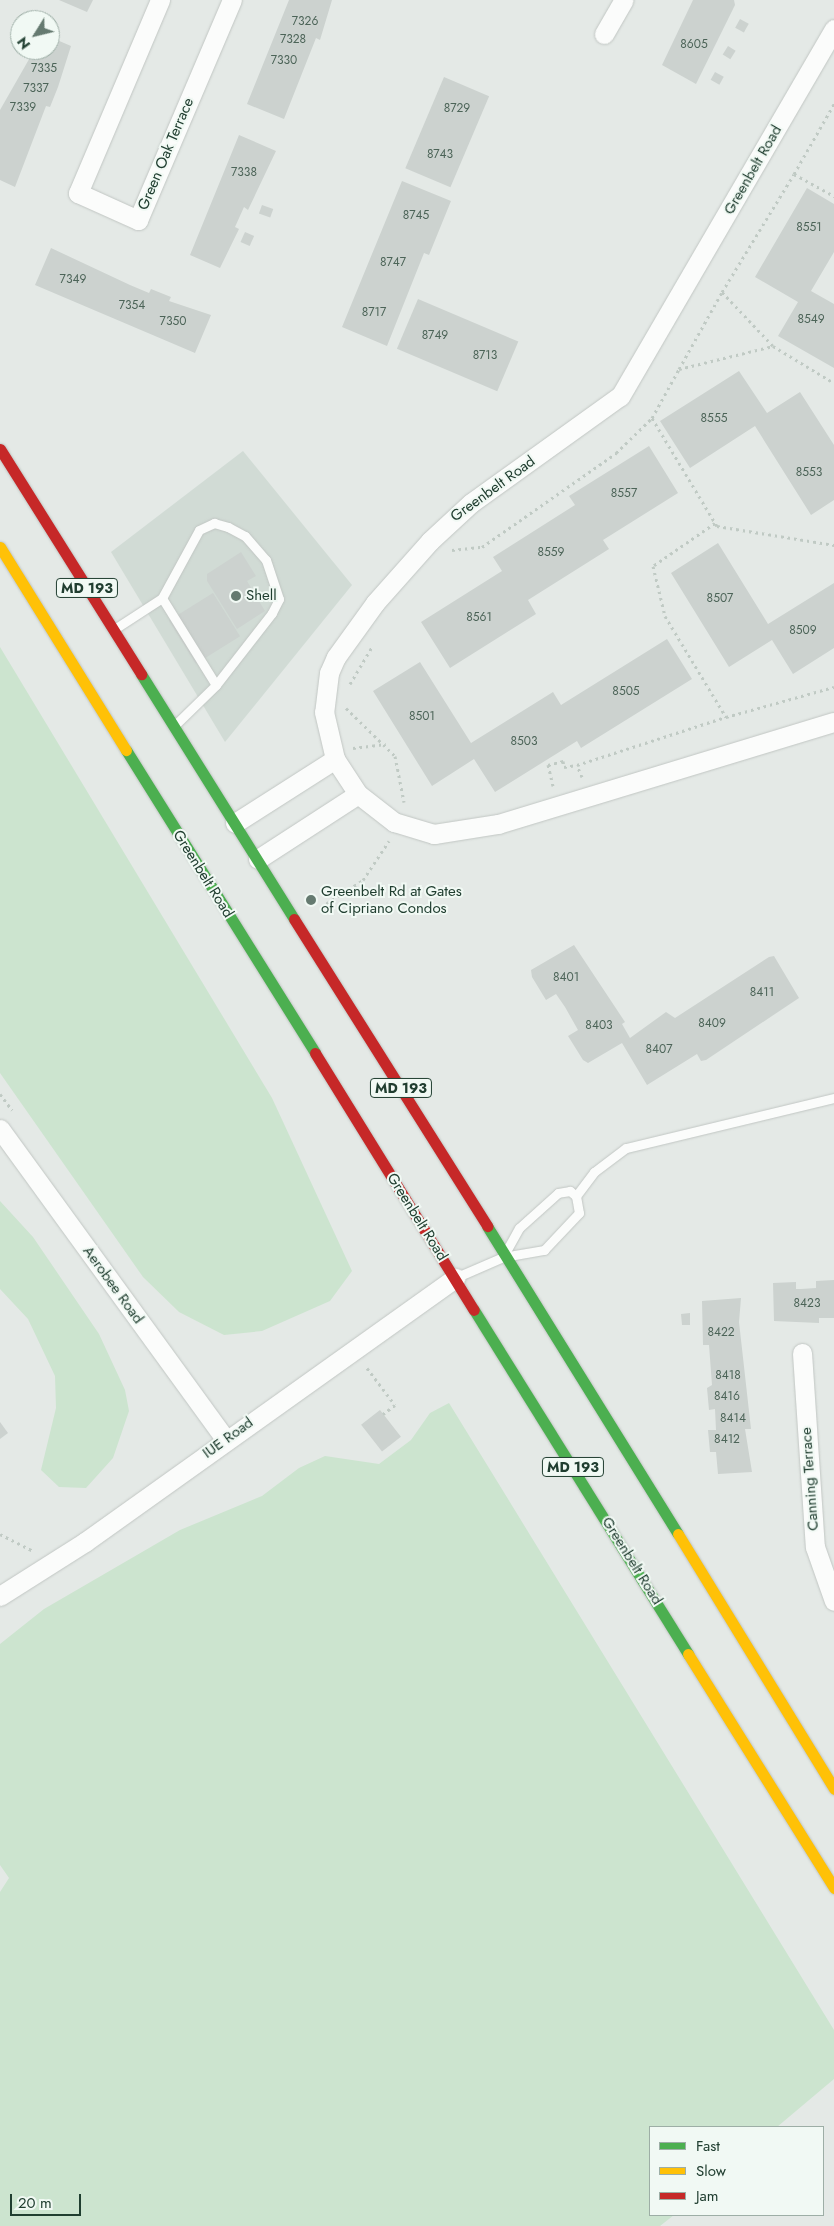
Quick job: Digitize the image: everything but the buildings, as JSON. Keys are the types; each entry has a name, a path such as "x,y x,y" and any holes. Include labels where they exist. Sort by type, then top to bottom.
{"main road":[{"name":"MD 193","path":"0,449 235,822 834,1789"},
{"name":"Greenbelt Road","path":"0,547 834,1888"}],"street":[{"name":"Green Oak Terrace","path":"160,0 78,193 138,220 232,0"},
{"path":"604,34 624,0"},
{"name":"Greenbelt Road","path":"834,29 620,396 450,520 348,638 332,665 326,690 327,735 343,753 358,794 434,834 474,829 834,722"},
{"path":"235,822 343,753"},
{"path":"258,859 358,794"},
{"name":"Aerobee Road","path":"0,1129 226,1440"},
{"name":"IUE Road","path":"0,1596 85,1542 455,1278"},
{"name":"Canning Terrace","path":"802,1353 815,1547 834,1601"}],"lane":[{"path":"113,630 162,598 199,530 214,523 245,536 266,560 278,599 260,632 216,685 174,727"},
{"path":"162,598 216,685"},
{"path":"455,1278 503,1256 530,1255 557,1240 579,1213 576,1196 594,1172 626,1148 834,1098"},
{"path":"503,1256 518,1230 551,1198 563,1190 576,1196"}],"path":[{"path":"445,557 452,550 482,547 616,453 652,418 722,292 834,104"},
{"path":"794,174 834,196"},
{"path":"722,292 773,346 834,383"},
{"path":"679,369 773,346"},
{"path":"652,418 715,523"},
{"path":"726,717 665,616 652,566 715,523 834,545"},
{"path":"348,687 376,640"},
{"path":"554,789 548,765 563,761 564,767 578,765 726,717 834,687"},
{"path":"344,700 344,716"},
{"path":"322,907 364,880 377,866 404,808 401,778 386,744 344,706"},
{"path":"343,753 349,740"},
{"path":"343,753 386,744"},
{"path":"343,753 355,755"},
{"path":"576,782 583,780 578,765"},
{"path":"545,791 561,786"},
{"path":"353,1349 395,1405 383,1414"}],"shaded area":[{"path":"243,451 352,585 225,742 111,552"}],"green space":[{"path":"0,647 272,1098 352,1271 330,1301 262,1331 224,1335 179,1312 143,1277 0,1073"},
{"path":"0,1201 33,1237 99,1334 125,1390 129,1411 113,1458 86,1488 59,1487 41,1470 56,1408 55,1376 28,1319 0,1289"},
{"path":"449,1403 834,2030 834,2079 778,2126 649,2126 649,2216 673,2216 660,2226 0,2226 0,1892 9,1878 0,1865 0,1644 44,1609 180,1530 262,1496 299,1468 325,1456 379,1464 411,1440 430,1413"}],"traffic: fast":[{"path":"141,674 294,919"},
{"path":"126,750 315,1053"},
{"path":"487,1226 678,1534"},
{"path":"474,1310 688,1654"}],"traffic: slow":[{"path":"0,547 126,750"},
{"path":"678,1534 834,1789"},
{"path":"688,1654 834,1888"}],"traffic: jam":[{"path":"0,449 141,674"},
{"path":"294,919 487,1226"},
{"path":"315,1053 474,1310"}],"place":[{"name":"Shell","path":"236,596"},
{"name":"Greenbelt Rd at Gates of Cipriano Condos","path":"311,900"}]}
